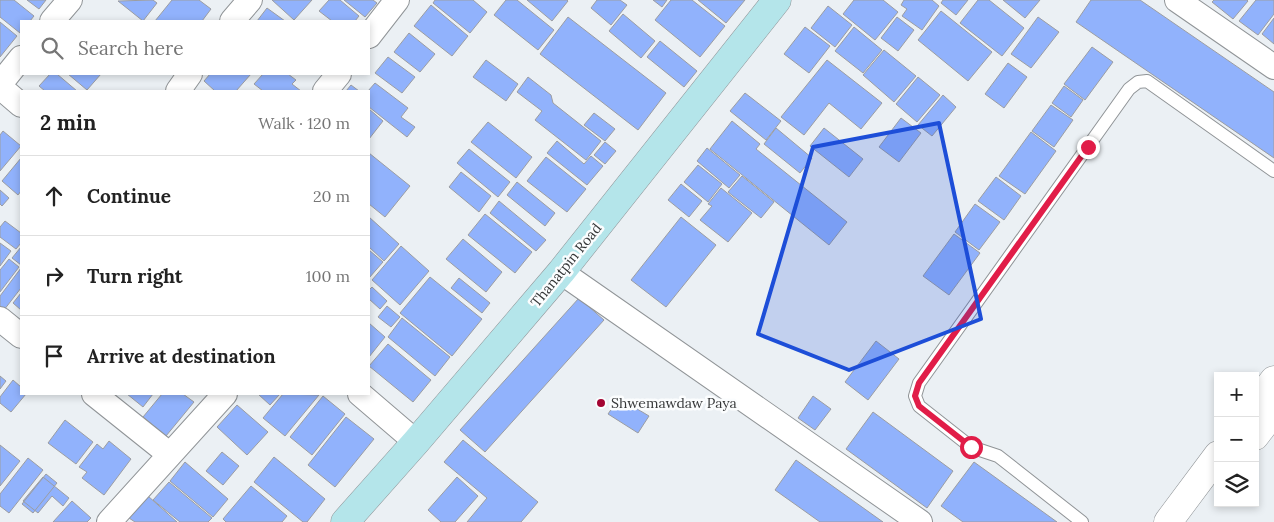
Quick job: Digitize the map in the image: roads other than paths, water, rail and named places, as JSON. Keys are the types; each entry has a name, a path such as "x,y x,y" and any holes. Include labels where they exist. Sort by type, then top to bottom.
{"main road":[{"name":"Thanatpin Road","path":"345,522 561,272 777,0"}],"street":[{"path":"53,20 70,0"},
{"path":"233,20 250,0"},
{"path":"370,35 397,0"},
{"path":"1177,0 1274,68"},
{"path":"20,59 0,85 20,104"},
{"path":"179,90 189,75"},
{"path":"326,90 338,75"},
{"path":"561,272 920,522"},
{"path":"0,319 20,335"},
{"path":"1259,400 1274,380"},
{"path":"95,395 169,454"},
{"path":"109,522 224,395"},
{"path":"361,395 416,442"},
{"path":"1259,431 1274,411"},
{"path":"1168,522 1214,460"},
{"path":"1192,522 1214,492"}],"lane":[{"path":"1082,522 998,456 971,447 919,406 915,396 919,383 1129,89 1138,82 1147,81 1274,171"}],"place":[{"name":"Shwemawdaw Paya","path":"601,403"}]}
